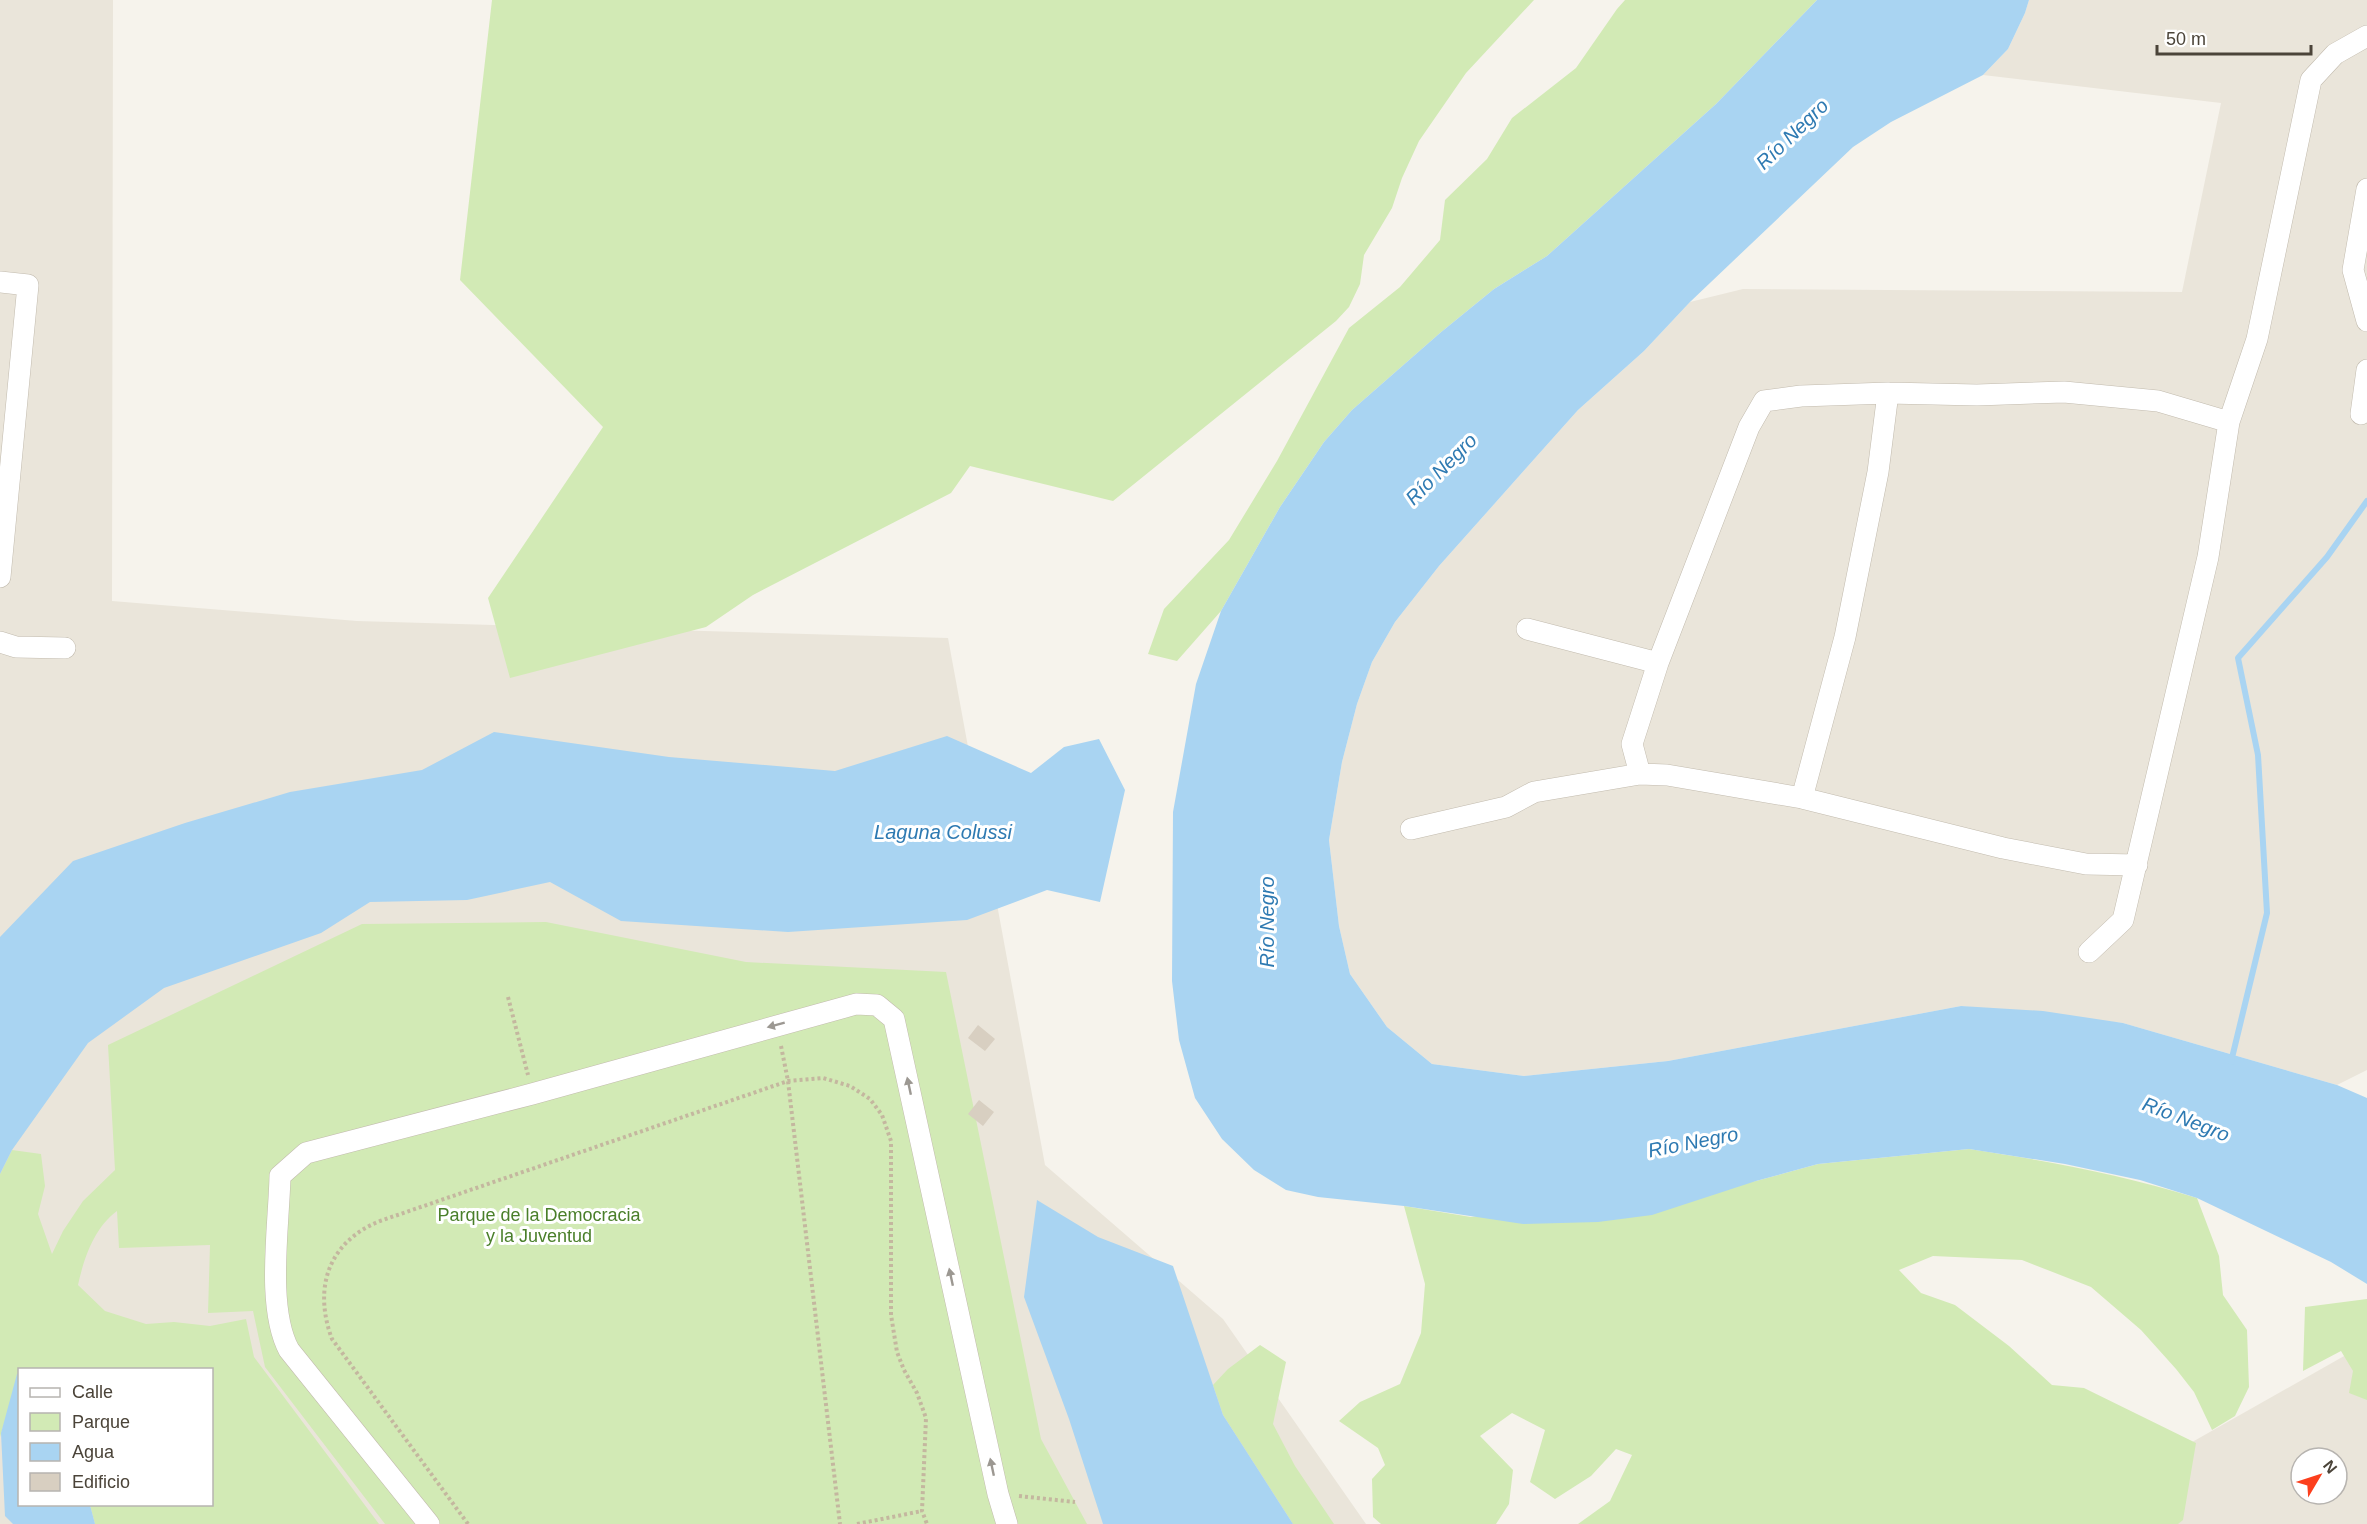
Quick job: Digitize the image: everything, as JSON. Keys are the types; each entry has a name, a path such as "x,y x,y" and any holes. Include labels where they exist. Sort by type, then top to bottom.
{"street":[{"path":"2089,952 2123,920 2208,557 2229,422 2257,339 2311,80 2336,54 2367,36"},
{"path":"2367,189 2353,270 2367,321"},
{"path":"0,282 28,285 0,577"},
{"path":"2361,414 2367,370"},
{"path":"1640,774 1632,744 1658,663 1749,427 1764,401 1801,396 1888,393 1977,395 2064,392 2158,401 2229,422"},
{"path":"1802,798 1845,637 1878,472 1888,393"},
{"path":"1527,629 1658,663"},
{"path":"0,642 16,647 65,648"},
{"path":"1411,829 1506,807 1534,792 1640,774 1667,775 1802,798 2003,848 2074,862 2137,865"},
{"path":"429,1524 289,1350 281,1335 276,1292 280,1176 306,1153 532,1094 776,1024 856,1004 878,1005 894,1019 998,1494 1007,1524"}],"path":[{"path":"508,997 532,1094"},
{"path":"776,1024 788,1081 840,1524"},
{"path":"468,1524 332,1339 324,1305 326,1282 333,1259 345,1242 362,1228 380,1221 788,1081 823,1078 850,1086 870,1099 882,1115 891,1141 891,1314 897,1352 917,1393 926,1418 922,1511 927,1524"},
{"path":"998,1494 1075,1502"},
{"path":"857,1524 922,1511"}],"shaded area":[{"path":"0,0 113,0 112,601 357,621 948,638 1045,1165 1223,1319 1366,1524 0,1524"},
{"path":"2029,0 2367,0 2367,1070 2337,1085 2123,1023 1961,1006 1668,1061 1524,1076 1432,1064 1387,1027 1350,974 1339,926 1329,840 1342,762 1357,704 1372,662 1395,622 1439,566 1578,410 1644,351 1690,302 1743,289 2182,292 2221,103 1983,75 2008,49"},
{"path":"2367,1343 2367,1524 2135,1524 2141,1471"}],"green space":[{"path":"492,0 1534,0 1466,73 1419,141 1402,178 1392,208 1364,255 1360,284 1349,307 1336,321 1113,501 970,466 951,493 753,595 706,627 510,678 488,598 603,427 460,280"},
{"path":"1625,0 1817,0 1716,104 1547,256 1494,289 1352,410 1324,442 1280,507 1221,611 1177,661 1148,654 1164,609 1229,540 1277,461 1349,328 1400,287 1440,240 1445,200 1487,159 1512,118 1576,68"},
{"name":"Parque de la Democracia y la Juventud","path":"546,922 746,962 946,972 1041,1439 1087,1524 385,1524 265,1367 253,1311 208,1313 210,1245 119,1248 117,1211 102,1226 91,1244 78,1285 105,1311 146,1324 174,1322 210,1326 246,1319 254,1357 379,1524 95,1524 90,1506 213,1506 213,1368 18,1368 18,1377 0,1437 0,1174 12,1150 41,1154 45,1186 38,1214 52,1254 63,1231 83,1201 115,1170 108,1045 362,924"},
{"path":"1969,1149 2084,1169 2197,1198 2219,1256 2223,1295 2247,1330 2249,1387 2235,1416 2212,1430 2194,1392 2176,1369 2141,1330 2091,1287 2022,1260 1933,1256 1899,1270 1921,1293 1955,1305 2009,1346 2052,1385 2084,1388 2196,1443 2183,1520 2178,1524 1578,1524 1610,1501 1632,1455 1616,1449 1591,1476 1555,1499 1530,1482 1545,1430 1512,1413 1480,1436 1513,1470 1509,1504 1496,1524 1381,1524 1373,1517 1372,1479 1385,1465 1378,1448 1339,1421 1360,1402 1400,1384 1421,1333 1425,1284 1404,1206 1471,1217 1756,1181 1818,1164"},
{"path":"2367,1299 2367,1400 2349,1393 2353,1371 2341,1351 2303,1371 2305,1307"},
{"path":"1260,1345 1286,1362 1273,1424 1295,1466 1334,1524 1293,1524 1223,1415 1213,1385 1228,1369"}],"water":[{"name":"Río Negro","path":"1817,0 2029,0 2008,49 1983,75 1891,122 1853,147 1690,302 1644,351 1578,410 1439,566 1395,622 1372,662 1357,704 1342,762 1329,840 1339,926 1350,974 1387,1027 1432,1064 1524,1076 1668,1061 1961,1006 2043,1011 2123,1023 2337,1085 2367,1098 2367,1284 2331,1262 2197,1198 2140,1180 2065,1164 1969,1149 1818,1164 1756,1181 1652,1215 1598,1222 1523,1224 1404,1206 1318,1197 1286,1190 1254,1170 1222,1139 1195,1098 1179,1040 1172,981 1173,812 1196,684 1221,611 1280,507 1324,442 1352,410 1494,289 1547,256 1716,104"},
{"name":"Laguna Colussi","path":"494,732 669,757 835,771 947,736 1031,773 1064,747 1099,739 1125,790 1100,902 1047,890 967,920 788,932 621,921 550,882 467,900 370,902 321,933 164,988 88,1043 12,1150 0,1174 0,937 73,861 185,823 290,792 422,770"},
{"path":"1037,1200 1098,1237 1173,1266 1223,1415 1293,1524 1103,1524 1069,1419 1024,1297"},
{"path":"17,1374 18,1506 90,1506 95,1524 13,1524 5,1516 1,1433"}],"building":[{"path":"978,1025 995,1039 985,1051 968,1038"},
{"path":"979,1100 994,1112 983,1126 968,1114"}],"waterway":[{"path":"2231,1062 2267,913 2258,755 2238,658 2327,557 2367,501"}]}
